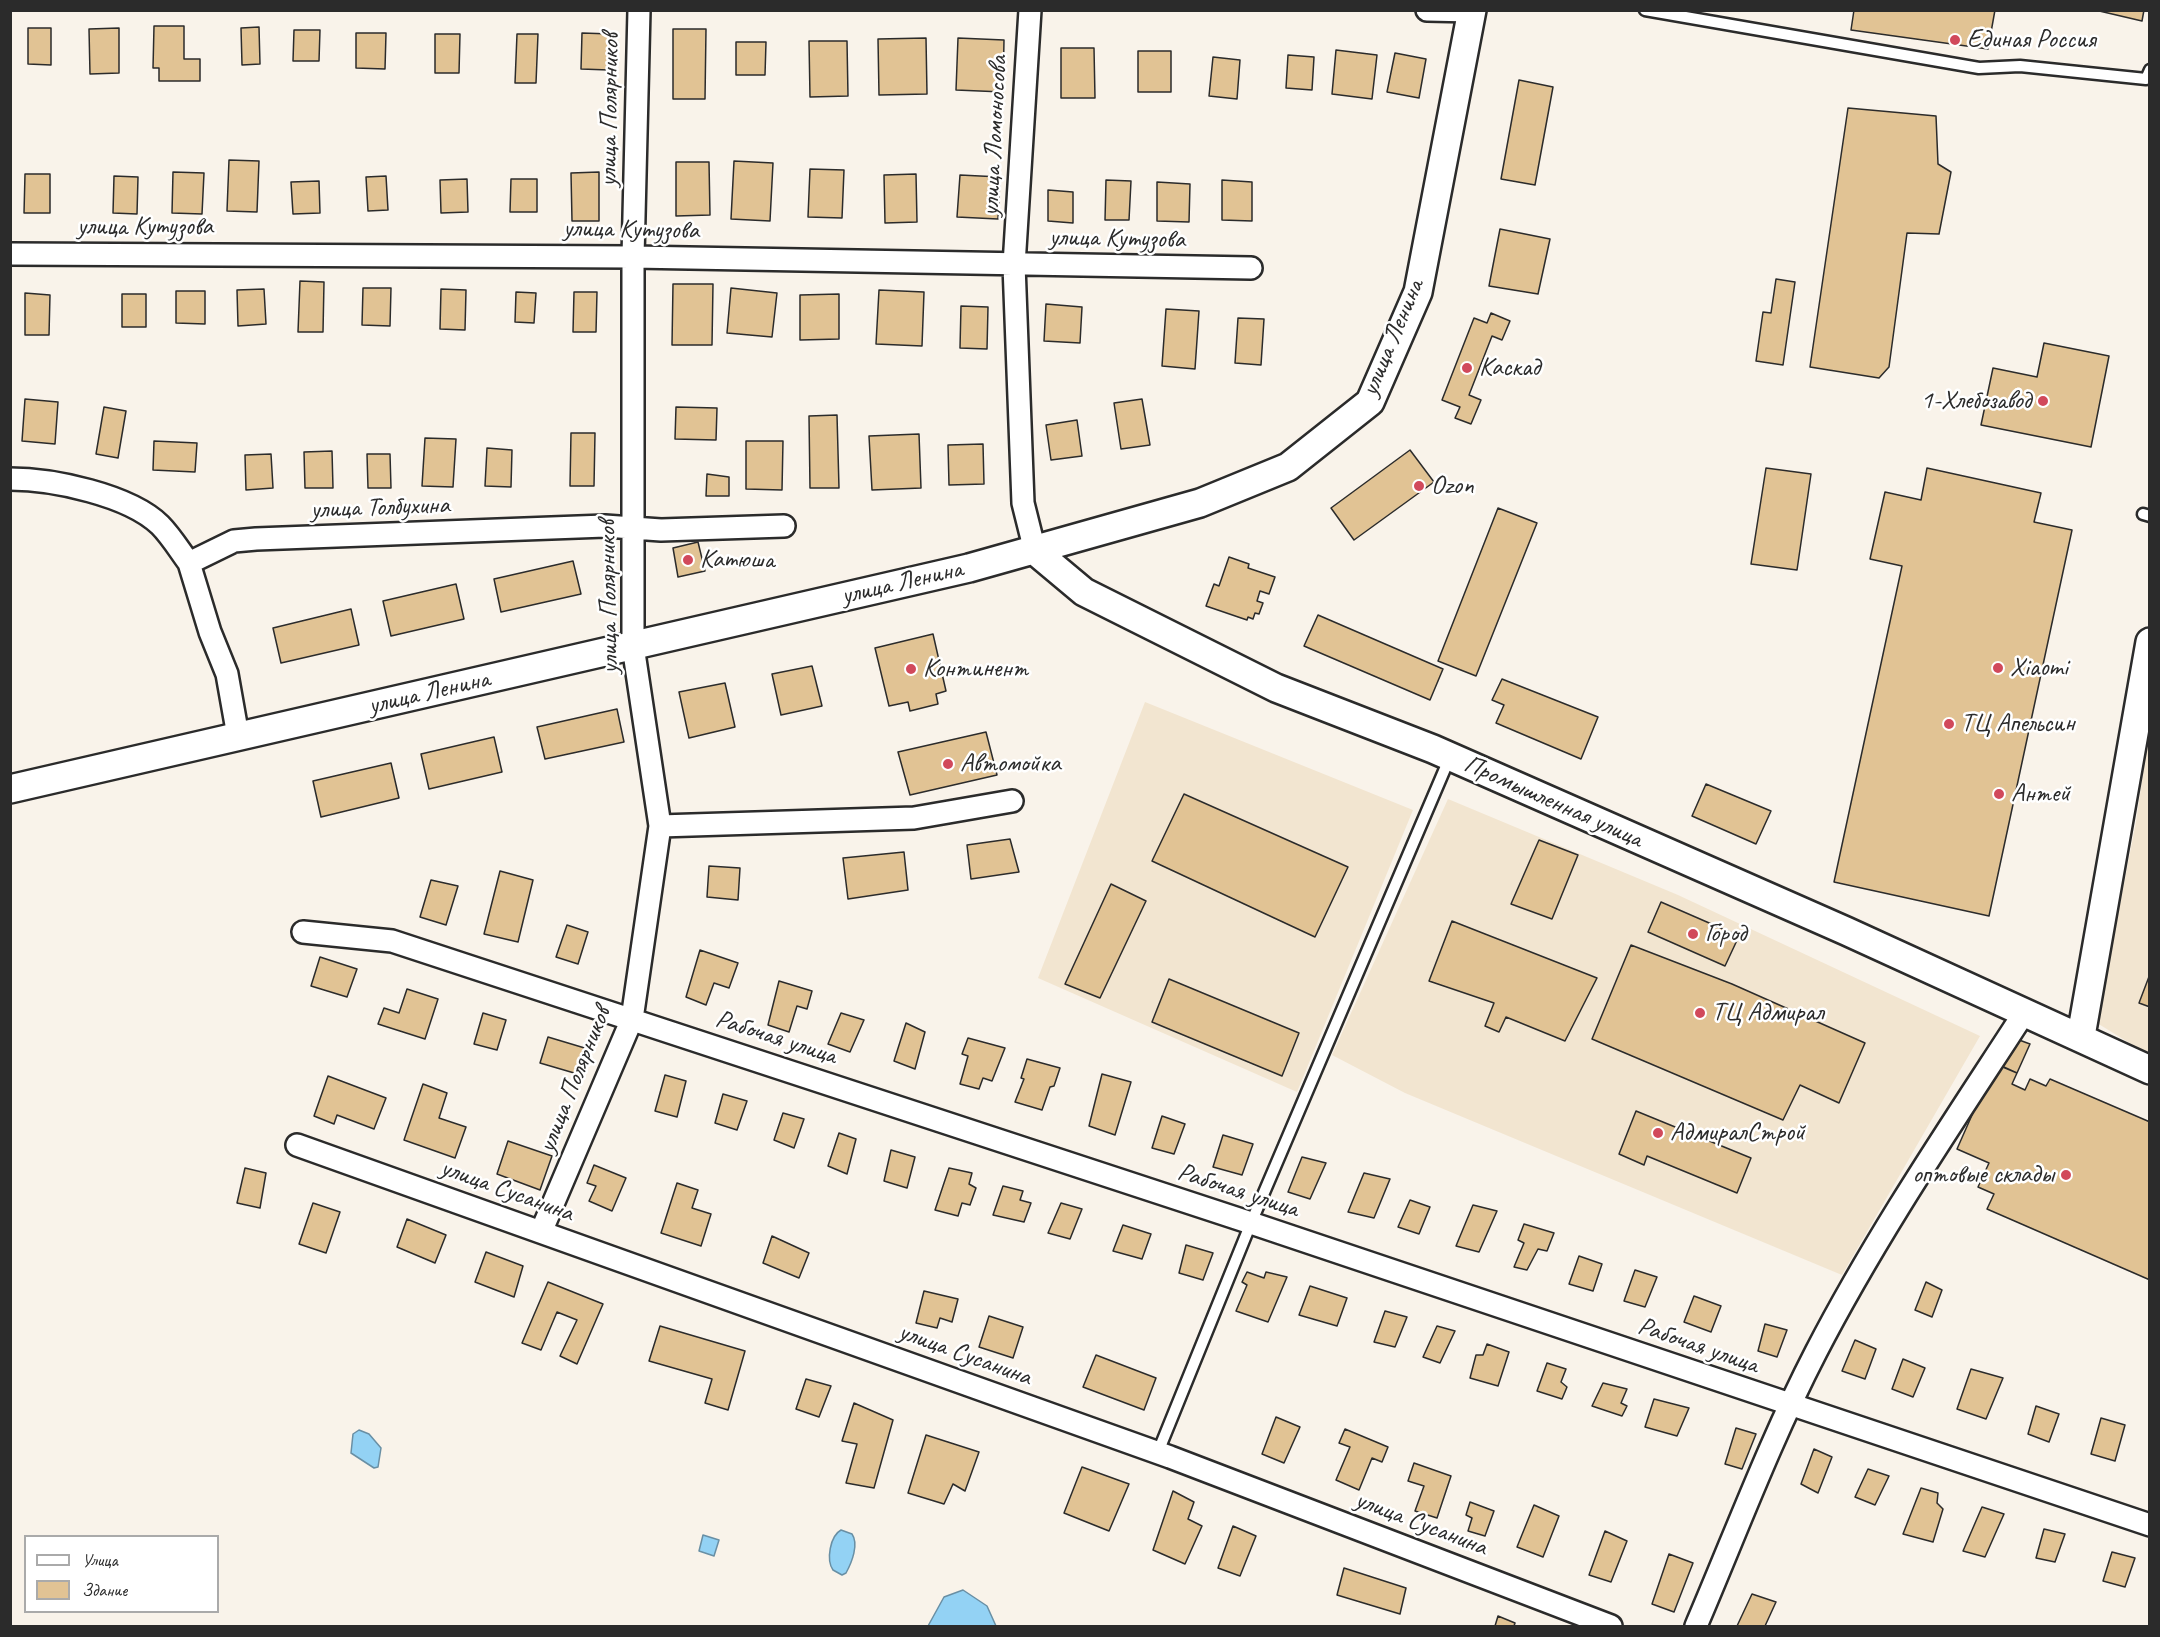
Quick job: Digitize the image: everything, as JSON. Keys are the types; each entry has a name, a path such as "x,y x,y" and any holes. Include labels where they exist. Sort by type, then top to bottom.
{"street":[{"name":"улица Полярников","path":"542,1232 632,1019 660,826 633,646 633,257 639,10"},
{"name":"улица Ломоносова","path":"1030,10 1014,265 1023,503 1035,551"},
{"path":"1427,10 1472,11"},
{"name":"улица Ленина","path":"10,789 1035,551 1200,503 1288,467 1370,402 1418,292 1472,11"},
{"name":"улица Кутузова","path":"10,254 633,257 1014,265 1251,267"},
{"path":"10,479 63,485 128,503 160,525 189,563 210,632 227,674 238,736"},
{"name":"улица Толбухина","path":"189,563 234,541 605,526 661,530 784,526"},
{"name":"Промышленная улица","path":"1035,551 1084,592 1265,683 1450,757 2081,1036 2150,1070"},
{"path":"2081,1036 2150,642"},
{"path":"660,826 914,818 1012,801"},
{"name":"Рабочая улица","path":"303,932 392,941 1251,1223 2150,1525"},
{"path":"1696,1626 1790,1405 1817,1351 1901,1201 2024,1012"},
{"name":"улица Сусанина","path":"297,1145 1158,1452 1611,1626"}],"lane":[{"path":"1645,10 1978,68 2020,66 2146,79 2150,70"},
{"path":"1158,1452 1251,1223 1450,757"}],"shaded area":[{"path":"1145,702 1413,810 1297,1092 1038,978"},
{"path":"2149,731 2149,1055 2097,1023 2136,822"},
{"path":"1448,799 1678,895 1980,1036 1842,1275 1405,1093 1332,1055"}],"water":[{"path":"359,1430 369,1434 381,1448 378,1467 374,1468 351,1453 353,1434"},
{"path":"841,1530 852,1534 855,1543 850,1564 846,1573 842,1575 833,1570 830,1560 834,1537"},
{"path":"703,1535 719,1540 714,1556 699,1551"},
{"path":"963,1590 987,1606 996,1626 928,1626 944,1597"}],"building":[{"name":"Единая Россия","path":"1854,10 1995,10 1988,49 1851,30"},
{"path":"2095,10 2144,10 2142,21"},
{"path":"154,26 184,26 184,59 200,59 200,81 159,81 159,68 153,68"},
{"path":"259,27 260,64 242,65 241,28"},
{"path":"28,28 51,28 51,65 28,64"},
{"path":"119,28 119,73 90,74 89,29"},
{"path":"673,29 706,29 705,99 673,99"},
{"path":"294,30 320,30 319,61 293,61"},
{"path":"356,33 386,33 385,69 356,68"},
{"path":"582,33 611,34 609,70 581,69"},
{"path":"435,34 460,34 459,73 435,73"},
{"path":"517,34 538,34 536,83 515,83"},
{"path":"926,38 927,94 879,95 878,39"},
{"path":"958,38 1004,40 1003,92 956,90"},
{"path":"809,41 847,41 848,96 810,97"},
{"path":"736,42 766,42 765,75 736,75"},
{"path":"1061,48 1094,48 1095,98 1061,98"},
{"path":"1336,50 1377,55 1372,99 1332,94"},
{"path":"1138,51 1171,51 1171,92 1138,92"},
{"path":"1395,53 1426,59 1419,98 1387,92"},
{"path":"1288,55 1314,57 1312,90 1286,88"},
{"path":"1213,57 1240,60 1237,99 1209,96"},
{"path":"1519,80 1553,87 1535,185 1501,179"},
{"path":"1848,108 1936,116 1938,164 1951,172 1939,234 1907,233 1889,367 1879,378 1810,367"},
{"path":"229,160 259,161 257,212 227,211"},
{"path":"734,161 773,163 770,221 731,219"},
{"path":"676,162 709,162 710,215 676,216"},
{"path":"810,169 844,170 842,218 808,217"},
{"path":"173,172 204,173 202,214 172,213"},
{"path":"599,172 599,221 572,221 571,173"},
{"path":"25,174 50,174 50,213 24,213"},
{"path":"916,174 917,222 885,223 884,175"},
{"path":"960,175 1000,177 998,219 957,217"},
{"path":"114,176 138,177 137,214 113,213"},
{"path":"386,176 388,210 368,211 366,177"},
{"path":"467,179 468,212 441,213 440,180"},
{"path":"511,179 537,179 537,212 510,212"},
{"path":"1106,180 1131,181 1129,220 1105,220"},
{"path":"1222,180 1252,182 1252,221 1222,220"},
{"path":"319,181 320,213 293,214 291,182"},
{"path":"1157,182 1190,184 1189,222 1157,221"},
{"path":"1048,190 1073,192 1073,223 1048,221"},
{"path":"1500,229 1550,239 1538,294 1489,286"},
{"path":"1776,279 1795,282 1783,365 1756,361 1763,312 1771,313"},
{"path":"300,281 324,282 323,332 298,332"},
{"path":"673,284 713,284 712,345 672,345"},
{"path":"363,288 391,288 390,326 362,325"},
{"path":"731,288 777,293 772,337 727,333"},
{"path":"264,289 266,324 238,326 237,290"},
{"path":"441,289 466,290 465,330 440,329"},
{"path":"879,290 924,292 922,346 876,344"},
{"path":"176,291 205,291 205,324 176,323"},
{"path":"516,292 536,293 534,323 515,322"},
{"path":"574,292 597,292 596,332 573,332"},
{"path":"25,293 50,295 49,335 25,335"},
{"path":"122,294 146,294 146,327 122,327"},
{"path":"839,294 839,339 800,340 800,295"},
{"path":"1046,304 1082,307 1080,343 1044,341"},
{"path":"961,306 988,307 987,349 960,348"},
{"path":"1166,309 1199,311 1195,369 1162,366"},
{"name":"Каскад","path":"1491,313 1510,321 1502,340 1492,336 1469,395 1481,400 1471,424 1455,418 1460,407 1442,400 1474,318 1487,323"},
{"path":"1238,318 1264,319 1261,365 1235,363"},
{"name":"1-Хлебозавод","path":"2044,343 2109,356 2091,447 1981,425 1993,368 2037,377"},
{"path":"25,399 58,402 55,444 22,441"},
{"path":"1142,399 1150,445 1121,449 1114,403"},
{"path":"104,407 126,411 118,458 96,454"},
{"path":"676,407 717,408 716,440 675,439"},
{"path":"837,415 839,488 810,488 809,416"},
{"path":"1077,420 1082,456 1051,460 1046,425"},
{"path":"571,433 595,433 594,486 570,486"},
{"path":"919,434 921,488 872,490 869,436"},
{"path":"425,438 456,439 453,487 422,486"},
{"path":"154,441 197,443 195,472 153,470"},
{"path":"746,441 783,441 782,490 746,489"},
{"path":"983,444 984,484 949,485 948,445"},
{"path":"487,448 512,450 511,487 485,486"},
{"path":"1410,450 1434,482 1354,540 1331,508"},
{"path":"332,451 333,488 305,488 304,452"},
{"path":"271,454 273,488 246,490 245,455"},
{"path":"367,454 390,454 391,488 368,488"},
{"path":"1766,468 1811,474 1797,570 1751,564"},
{"name":"ТЦ Апельсин","path":"1927,468 2041,493 2034,522 2072,530 1989,916 1834,882 1902,566 1870,559 1885,492 1921,500"},
{"path":"707,474 729,477 729,496 706,496"},
{"path":"1498,508 1537,523 1476,676 1438,661"},
{"name":"Катюша","path":"698,542 705,571 678,577 673,548"},
{"path":"1229,557 1249,564 1248,568 1275,577 1269,594 1260,591 1257,601 1263,603 1259,614 1255,613 1253,619 1248,617 1247,620 1206,606 1214,584 1219,586"},
{"path":"573,561 581,594 501,612 494,579"},
{"path":"456,584 464,619 391,636 383,601"},
{"path":"351,609 359,645 281,663 273,628"},
{"path":"1318,615 1443,669 1430,700 1304,646"},
{"name":"Континент","path":"933,634 946,691 936,694 938,704 910,711 908,702 889,706 875,648"},
{"path":"812,666 822,706 781,715 772,674"},
{"path":"1502,679 1598,717 1581,759 1496,723 1504,705 1492,700"},
{"path":"725,683 735,727 689,738 679,692"},
{"path":"617,709 624,742 545,759 537,727"},
{"name":"Автомойка","path":"986,732 997,775 910,795 898,752"},
{"path":"494,737 502,772 429,789 421,754"},
{"path":"391,763 399,798 321,817 313,781"},
{"path":"1706,784 1771,811 1756,844 1692,816"},
{"path":"1184,794 1348,867 1315,937 1152,861"},
{"path":"1010,839 1019,872 971,879 967,845"},
{"path":"1539,840 1578,855 1552,919 1511,904"},
{"path":"904,852 908,890 848,899 843,858"},
{"path":"709,866 740,868 738,900 707,897"},
{"path":"500,871 533,880 518,942 484,934"},
{"path":"431,880 458,886 446,925 420,917"},
{"path":"1111,884 1146,901 1100,998 1065,984"},
{"name":"Город","path":"1661,902 1739,936 1725,966 1648,932"},
{"path":"1452,921 1597,978 1565,1041 1506,1017 1499,1032 1485,1026 1494,1003 1429,981"},
{"path":"567,925 588,932 578,964 556,957"},
{"name":"ТЦ Адмирал","path":"1631,945 1732,984 1865,1043 1839,1103 1800,1085 1783,1120 1592,1039"},
{"path":"700,950 738,963 729,988 714,983 706,1005 686,997"},
{"path":"320,957 357,969 347,997 311,986"},
{"path":"2150,974 2150,1007 2139,1003"},
{"path":"1169,979 1299,1033 1282,1076 1152,1022"},
{"path":"779,981 812,991 807,1009 797,1006 789,1032 768,1025"},
{"path":"407,989 438,999 425,1039 378,1024 384,1008 399,1013"},
{"path":"483,1013 506,1020 497,1050 474,1044"},
{"path":"841,1013 864,1020 850,1052 828,1044"},
{"path":"906,1023 925,1032 915,1069 894,1061"},
{"path":"548,1037 588,1049 581,1075 540,1063"},
{"path":"2011,1037 2030,1044 2017,1073 1998,1065"},
{"path":"968,1038 1005,1048 992,1081 983,1078 979,1089 960,1084 968,1056 962,1054"},
{"path":"1027,1059 1060,1068 1042,1110 1015,1102 1024,1079 1021,1078"},
{"name":"оптовые склады","path":"1995,1063 2017,1073 2012,1084 2025,1090 2030,1079 2046,1086 2050,1079 2150,1122 2150,1280 1987,1209 1994,1194 1978,1187 1989,1163 1957,1149"},
{"path":"1102,1074 1131,1082 1115,1135 1089,1126"},
{"path":"665,1075 686,1081 677,1117 655,1111"},
{"path":"328,1076 386,1098 374,1129 337,1115 334,1124 314,1116"},
{"path":"423,1084 447,1093 439,1118 466,1127 455,1158 404,1140"},
{"path":"723,1094 747,1101 737,1130 715,1123"},
{"name":"АдмиралСтрой","path":"1636,1111 1751,1158 1737,1193 1647,1156 1644,1165 1619,1154"},
{"path":"783,1113 804,1119 794,1148 774,1140"},
{"path":"1162,1116 1185,1124 1174,1154 1152,1148"},
{"path":"839,1133 856,1139 847,1174 828,1166"},
{"path":"1223,1135 1253,1144 1242,1175 1213,1167"},
{"path":"508,1141 552,1156 540,1190 497,1174"},
{"path":"891,1150 915,1157 907,1188 884,1181"},
{"path":"1302,1157 1326,1163 1310,1199 1288,1192"},
{"path":"594,1165 626,1178 612,1211 589,1201 596,1186 587,1183"},
{"path":"245,1168 266,1173 260,1208 237,1203"},
{"path":"949,1168 972,1173 969,1184 976,1188 970,1205 962,1203 958,1216 935,1210"},
{"path":"1364,1173 1390,1179 1374,1218 1348,1212"},
{"path":"677,1183 698,1190 692,1208 711,1214 701,1246 661,1233"},
{"path":"1003,1186 1023,1191 1020,1200 1031,1203 1024,1222 993,1215"},
{"path":"1410,1200 1430,1207 1419,1234 1398,1227"},
{"path":"313,1203 340,1212 326,1253 299,1244"},
{"path":"1061,1203 1082,1209 1070,1239 1048,1233"},
{"path":"1473,1205 1497,1211 1479,1252 1456,1246"},
{"path":"407,1219 446,1235 435,1263 397,1247"},
{"path":"1524,1224 1554,1233 1547,1251 1538,1249 1527,1270 1514,1267 1524,1243 1518,1240"},
{"path":"1123,1225 1151,1234 1142,1259 1113,1251"},
{"path":"772,1236 809,1253 799,1278 763,1263"},
{"path":"1186,1245 1213,1253 1203,1280 1179,1273"},
{"path":"486,1252 523,1266 514,1297 475,1282"},
{"path":"1579,1256 1602,1264 1593,1291 1569,1284"},
{"path":"1635,1270 1657,1277 1645,1307 1624,1301"},
{"path":"1247,1272 1264,1278 1266,1272 1287,1277 1268,1322 1236,1311 1247,1285 1242,1282"},
{"path":"548,1282 603,1304 577,1364 560,1356 577,1320 557,1312 541,1350 522,1343"},
{"path":"1926,1282 1942,1290 1932,1317 1915,1310"},
{"path":"1310,1286 1347,1298 1337,1326 1299,1315"},
{"path":"924,1291 958,1299 952,1322 940,1318 937,1328 916,1323"},
{"path":"1694,1296 1721,1306 1711,1332 1684,1322"},
{"path":"1385,1311 1407,1317 1395,1347 1374,1342"},
{"path":"989,1316 1023,1327 1013,1358 979,1347"},
{"path":"1765,1324 1787,1330 1777,1357 1758,1351"},
{"path":"660,1326 745,1351 728,1410 705,1403 712,1379 649,1361"},
{"path":"1437,1326 1455,1331 1440,1363 1423,1357"},
{"path":"1855,1340 1876,1349 1865,1379 1842,1371"},
{"path":"1487,1344 1509,1352 1498,1386 1470,1378 1476,1355 1483,1355"},
{"path":"1096,1355 1156,1378 1144,1410 1083,1387"},
{"path":"1903,1359 1925,1368 1913,1397 1892,1389"},
{"path":"1547,1363 1566,1369 1561,1382 1567,1387 1562,1399 1537,1391"},
{"path":"1971,1369 2003,1378 1986,1419 1957,1409"},
{"path":"806,1379 831,1386 819,1417 796,1409"},
{"path":"1603,1383 1627,1389 1621,1403 1627,1406 1622,1416 1592,1406"},
{"path":"1654,1399 1689,1408 1677,1436 1645,1427"},
{"path":"854,1403 893,1420 874,1488 846,1483 857,1444 842,1441"},
{"path":"2036,1406 2059,1414 2049,1442 2028,1434"},
{"path":"1276,1417 1300,1427 1284,1463 1262,1454"},
{"path":"2101,1418 2125,1425 2115,1461 2091,1454"},
{"path":"1736,1428 1756,1434 1742,1469 1725,1464"},
{"path":"1345,1429 1388,1447 1382,1462 1372,1458 1359,1490 1336,1480 1350,1447 1339,1443"},
{"path":"926,1435 979,1452 965,1491 953,1484 944,1504 908,1493"},
{"path":"1814,1449 1832,1457 1818,1493 1801,1484"},
{"path":"1414,1463 1451,1476 1437,1518 1415,1511 1424,1486 1408,1481"},
{"path":"1082,1467 1129,1484 1109,1531 1064,1513"},
{"path":"1868,1469 1889,1476 1875,1505 1855,1497"},
{"path":"1921,1488 1938,1493 1937,1503 1943,1509 1933,1542 1903,1534"},
{"path":"1173,1491 1194,1502 1188,1519 1202,1526 1185,1564 1153,1550"},
{"path":"1470,1502 1494,1511 1485,1536 1468,1531 1472,1518 1466,1515"},
{"path":"1534,1505 1559,1516 1543,1557 1517,1547"},
{"path":"1982,1507 2004,1514 1985,1557 1963,1551"},
{"path":"1233,1526 1256,1536 1240,1576 1218,1568"},
{"path":"2044,1529 2065,1534 2055,1562 2036,1558"},
{"path":"1605,1531 1627,1541 1611,1582 1589,1575"},
{"path":"2112,1552 2135,1558 2125,1587 2103,1581"},
{"path":"1669,1554 1693,1563 1674,1612 1652,1604"},
{"path":"1344,1568 1406,1588 1400,1614 1337,1595"},
{"path":"1752,1594 1776,1602 1765,1626 1737,1626"},
{"path":"1498,1616 1515,1623 1514,1626 1495,1626"}],"place":[{"name":"Единая Россия","path":"1955,40"},
{"name":"Каскад","path":"1467,368"},
{"name":"1-Хлебозавод","path":"2043,401"},
{"name":"Ozon","path":"1419,486"},
{"name":"Катюша","path":"688,560"},
{"name":"Xiaomi","path":"1998,668"},
{"name":"Континент","path":"911,669"},
{"name":"ТЦ Апельсин","path":"1949,724"},
{"name":"Автомойка","path":"948,764"},
{"name":"Антей","path":"1999,794"},
{"name":"Город","path":"1693,934"},
{"name":"ТЦ Адмирал","path":"1700,1013"},
{"name":"АдмиралСтрой","path":"1658,1133"},
{"name":"оптовые склады","path":"2066,1175"}]}
